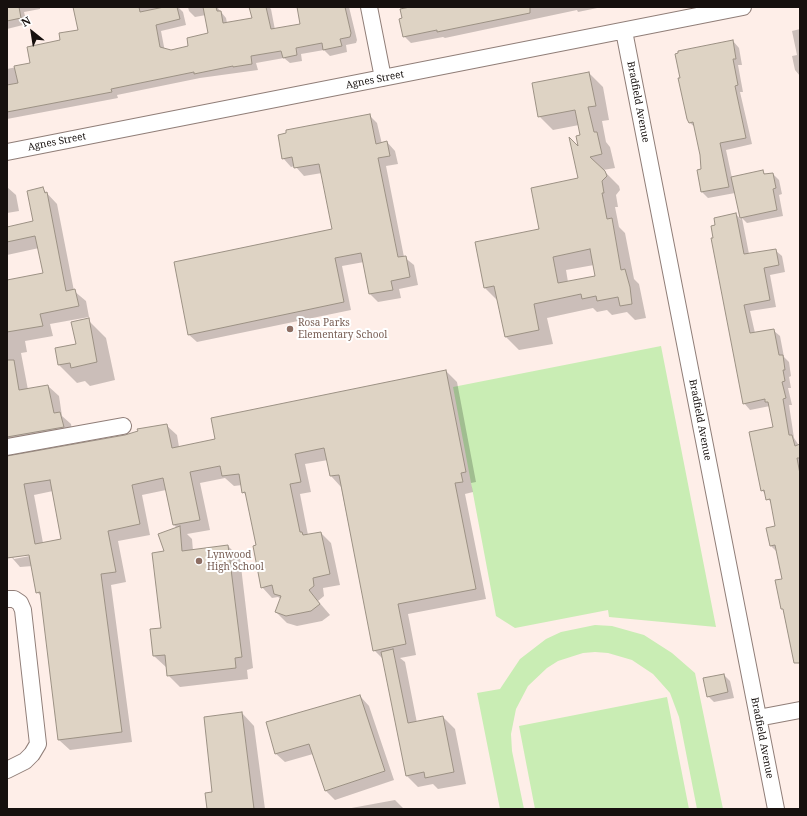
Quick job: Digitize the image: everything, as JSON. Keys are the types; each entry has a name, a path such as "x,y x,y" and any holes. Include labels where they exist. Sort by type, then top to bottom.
{"street":[{"path":"369,7 383,78"},
{"name":"Agnes Street","path":"7,152 743,7"},
{"name":"Bradfield Avenue","path":"624,30 776,809"},
{"path":"7,447 123,426"},
{"path":"7,599 14,599 20,603 23,610 38,744 32,754 25,760 7,770"},
{"path":"758,718 800,710"}],"green space":[{"path":"661,346 716,627 609,617 608,610 515,628 496,616 453,387"},
{"path":"595,625 612,626 644,635 672,653 695,673 723,809 697,809 679,717 670,693 653,674 632,660 608,653 595,652 583,653 558,661 547,668 528,686 516,709 511,734 512,751 524,809 500,809 477,693 500,689 520,659 546,639 561,632"},
{"path":"667,697 689,809 535,809 519,726"}],"building":[{"path":"7,7 19,7 21,18 7,21"},
{"path":"73,7 139,7 140,12 164,7 177,7 180,19 156,25 160,47 171,50 188,46 187,38 208,33 203,7 216,7 217,11 221,11 223,23 252,18 249,7 266,7 271,29 300,24 297,7 345,7 351,33 350,37 340,39 342,46 323,50 322,43 296,48 297,55 283,58 281,51 251,56 252,64 233,66 194,74 194,72 111,89 112,92 7,112 7,85 18,83 14,66 30,63 27,47 60,40 59,33 78,30"},
{"path":"410,7 530,7 530,13 437,32 437,30 403,37 399,19 402,18 400,9"},
{"path":"733,40 736,59 733,59 738,85 735,86 746,138 720,143 729,187 701,192 697,170 701,169 700,155 693,122 689,123 687,119 678,78 680,78 675,54 678,53 678,51"},
{"path":"589,72 596,106 588,107 594,132 597,132 602,154 590,157 605,171 607,176 602,181 604,193 602,193 607,219 612,218 621,270 625,269 630,287 632,304 620,306 618,297 597,301 596,296 582,299 581,294 534,304 539,330 505,337 494,286 484,288 475,242 539,229 531,188 578,178 569,137 578,146 576,136 580,135 575,110 538,117 532,83","holes":["590,249 595,276 558,283 553,257"]},
{"path":"370,114 376,144 387,141 390,156 378,158 398,257 406,256 410,277 391,281 393,290 369,294 361,253 335,258 344,302 188,335 174,262 332,229 319,164 294,168 292,157 282,159 278,135 286,133 286,130"},
{"path":"763,170 764,174 773,173 776,188 773,189 777,210 740,218 731,177"},
{"path":"43,187 45,193 47,192 66,291 75,289 79,306 40,314 43,326 7,332 7,280 43,273 35,236 7,242 7,227 33,221 27,191"},
{"path":"736,213 744,254 776,249 779,265 764,268 770,300 744,305 750,333 774,329 779,355 783,355 785,381 782,382 786,398 783,399 789,435 792,435 795,446 800,444 800,458 797,458 800,474 800,663 794,663 783,609 781,609 775,580 782,579 775,545 770,546 766,528 775,526 770,499 766,500 764,490 761,491 749,432 773,427 768,402 765,402 765,399 743,404 711,238 713,238 711,226 715,225 714,218"},
{"path":"89,318 97,362 71,368 70,363 58,365 55,348 76,344 71,322"},
{"path":"7,360 14,360 19,390 48,385 54,413 60,412 64,427 7,437"},
{"path":"446,370 466,472 461,473 463,482 455,483 476,589 398,604 406,644 373,651 339,475 330,476 324,448 295,454 301,482 290,484 300,532 302,532 303,535 321,532 330,574 313,578 314,586 309,590 320,604 311,611 286,616 275,612 281,596 274,594 272,585 261,588 253,546 256,545 245,492 242,493 239,474 222,476 220,466 190,472 200,520 173,525 163,478 132,485 140,524 108,531 116,572 101,574 122,732 58,740 40,592 36,593 29,555 7,558 7,456 125,435 138,431 137,429 167,424 172,448 215,439 211,418","holes":["50,480 61,539 35,544 24,484"]},
{"path":"180,526 182,551 228,545 242,657 235,658 236,668 167,676 165,655 153,656 150,629 161,628 152,553 164,551 158,534"},
{"path":"393,649 408,723 443,716 454,772 425,778 424,772 406,776 381,652"},
{"path":"724,674 728,692 707,697 703,678"},
{"path":"360,695 385,771 325,791 309,744 275,754 266,722"},
{"path":"242,712 254,809 207,809 205,793 212,792 204,717"}],"place":[{"name":"Rosa Parks Elementary School","path":"290,329"},
{"name":"Lynwood High School","path":"199,561"}]}
